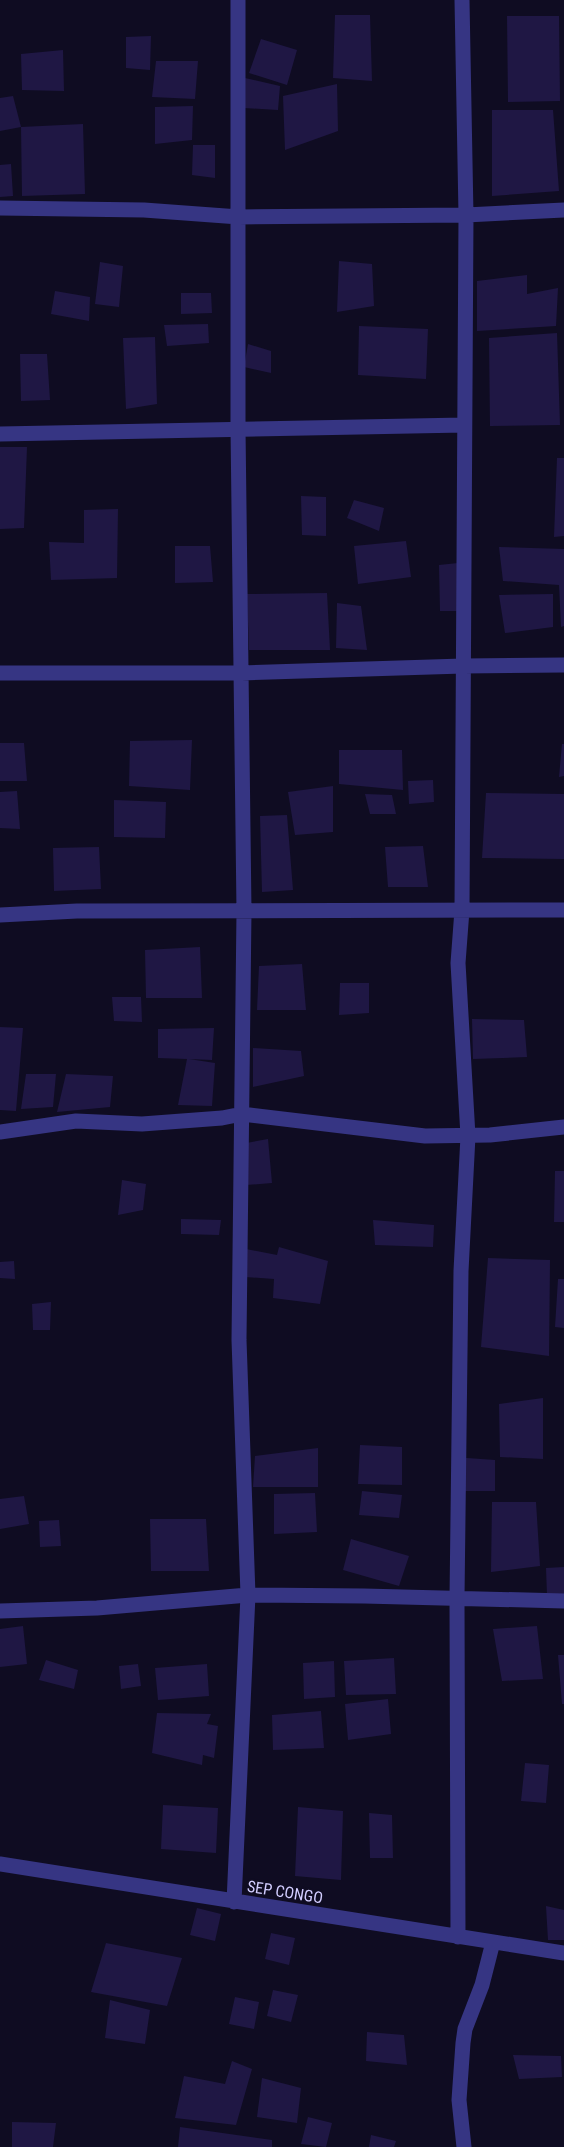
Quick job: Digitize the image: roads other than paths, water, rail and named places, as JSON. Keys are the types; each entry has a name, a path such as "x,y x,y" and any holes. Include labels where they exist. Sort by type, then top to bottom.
{"street":[{"path":"234,1902 248,1595 239,1340 244,911 238,428 238,0"},
{"path":"458,1937 457,1598 461,1271 468,1136 458,963 462,910 466,215 462,0"},
{"path":"0,208 144,210 239,217 466,215 564,210"},
{"path":"0,434 464,425"},
{"path":"0,673 242,673 564,665"},
{"path":"0,915 77,911 564,910"},
{"path":"0,1132 76,1121 142,1124 222,1118 242,1114 393,1133 468,1136 532,1132 564,1127"},
{"path":"0,1611 97,1608 248,1595 564,1601"},
{"name":"SEP CONGO","path":"0,1867 564,1953"},
{"path":"464,2147 459,2100 465,2029 482,1985 494,1942"}]}
